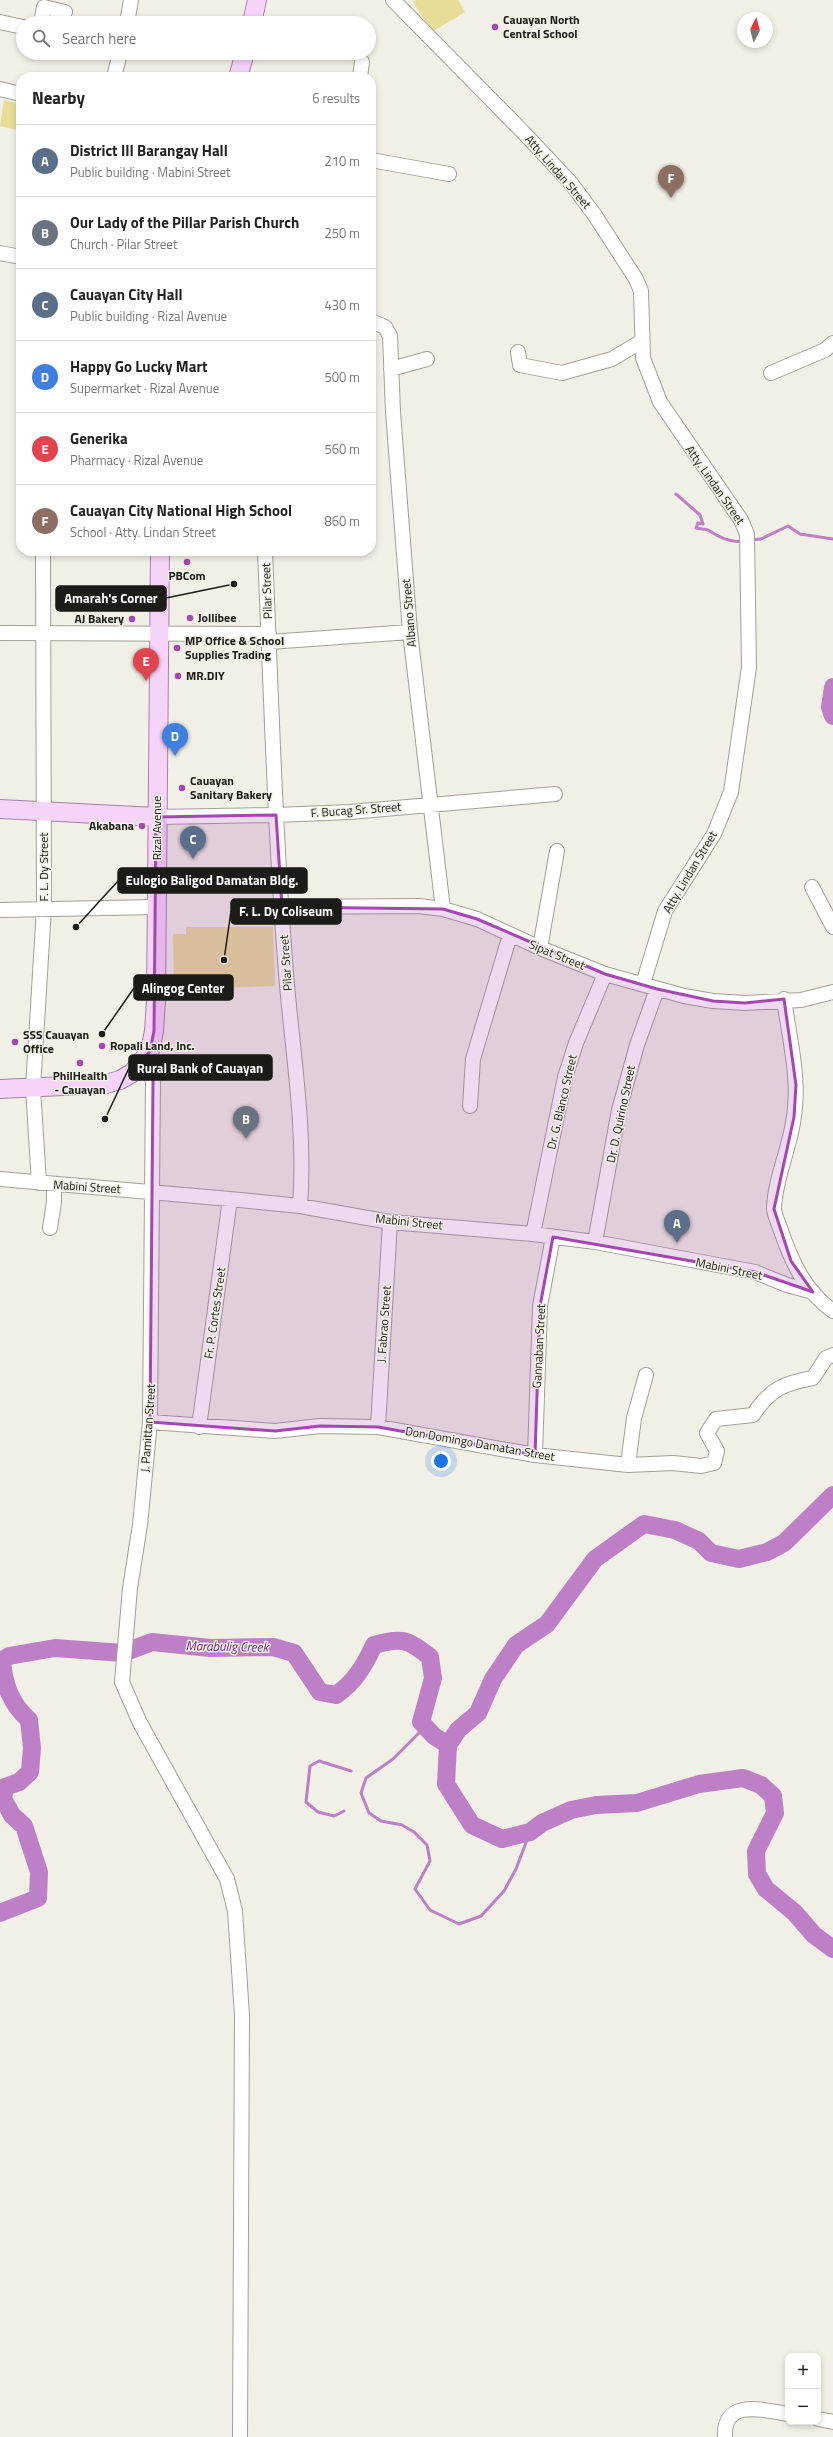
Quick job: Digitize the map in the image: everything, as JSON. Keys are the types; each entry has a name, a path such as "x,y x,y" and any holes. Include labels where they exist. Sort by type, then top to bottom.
{"main road":[{"path":"254,16 257,0"},
{"path":"239,72 243,60"},
{"name":"Rizal Avenue","path":"0,1089 106,1084 132,1073 150,1051 154,1031 157,907 156,817 160,556"},
{"path":"0,809 44,810 156,817"}],"street":[{"path":"128,16 130,0"},
{"name":"Atty. Lindan Street","path":"393,0 456,65 475,82 570,182 621,254 641,291 644,358 660,402 741,520 748,534 749,667 730,792 714,834 665,911 643,984"},
{"path":"42,16 44,7 65,12"},
{"path":"0,22 16,26"},
{"path":"115,72 118,60"},
{"path":"361,72 362,62"},
{"path":"0,89 16,93"},
{"path":"376,161 449,174"},
{"path":"0,253 16,256"},
{"name":"Albano Street","path":"376,323 388,331 410,632 419,719 432,804 443,909"},
{"path":"518,352 520,365 562,373 612,358 642,340"},
{"path":"771,373 825,350 833,343"},
{"path":"391,369 428,359"},
{"name":"F. L. Dy Street","path":"38,1183 33,1088 44,908 45,632 43,556"},
{"name":"Pilar Street","path":"265,556 276,815 286,973 299,1106 302,1182 300,1206"},
{"path":"0,633 159,633 269,638 410,632"},
{"name":"F. Bucag Sr. Street","path":"156,817 276,815 555,794"},
{"path":"540,948 557,851"},
{"path":"812,887 833,927"},
{"name":"Sipat Street","path":"282,907 419,906 443,909 477,919 540,948 605,974 657,989 713,1001 745,1003 784,999 801,1000 833,992"},
{"path":"0,910 157,907"},
{"path":"470,1106 473,1059 510,935"},
{"name":"Dr. G. Blanco Street","path":"533,1234 568,1066 605,974"},
{"name":"Dr. D. Quirino Street","path":"596,1242 621,1104 637,1045 657,989"},
{"path":"784,999 796,1085 794,1117 785,1149 774,1209 791,1261 812,1292 823,1304 833,1310"},
{"path":"140,1064 153,1080 153,1192"},
{"name":"Mabini Street","path":"0,1179 54,1185 230,1198 300,1206 390,1222 533,1234 596,1242 754,1272 787,1285 812,1292"},
{"path":"50,1228 54,1185"},
{"name":"J. Pamittan Street","path":"153,1192 150,1422 126,1633 122,1682 125,1693 227,1879 235,1911 242,2015 240,2437"},
{"name":"Fr. P. Cortes Street","path":"199,1427 230,1198"},
{"name":"J. Fabrao Street","path":"378,1427 390,1222"},
{"name":"Gannaban Street","path":"535,1455 540,1306 553,1237"},
{"name":"Don Domingo Damatan Street","path":"150,1422 199,1427 275,1431 320,1426 378,1427 535,1455 628,1465 672,1462 701,1466 714,1463 717,1451 707,1433 716,1419 753,1415 763,1400 788,1382 813,1378 826,1358 833,1355"},
{"path":"628,1465 634,1418 646,1375"},
{"path":"725,2437 727,2423 730,2417 743,2409 785,2414"},
{"path":"821,2420 833,2422"}],"highlighted area":[{"path":"276,815 282,907 443,909 477,919 605,974 657,989 713,1001 745,1003 784,999 796,1085 794,1117 774,1209 791,1261 813,1292 755,1272 553,1237 540,1306 535,1455 378,1427 320,1426 275,1431 150,1422 153,1080 140,1064 150,1051 154,1031 156,817"}],"shaded area":[{"path":"416,0 458,0 465,12 432,32 413,2"},
{"path":"4,100 16,103 16,130 0,126"},
{"path":"186,927 273,927 275,986 174,990 173,934 186,934"}],"waterway":[{"path":"676,494 700,515 703,524 698,523 696,528 708,530 729,540 743,541"},
{"path":"751,540 761,539 788,526 800,534 833,539"},
{"path":"833,687 830,707 833,716"},
{"path":"833,1495 784,1543 767,1552 739,1559 711,1553 699,1541 675,1530 644,1524 595,1559 547,1624 516,1645 493,1679 478,1713 458,1730 448,1745 446,1784 472,1825 502,1839 530,1832 542,1823 571,1810 596,1805 637,1803 699,1784 743,1778 761,1785 773,1796 775,1813 756,1851 757,1874 766,1889 795,1913 814,1935 833,1949"},
{"name":"Marabulig Creek","path":"0,1913 38,1898 39,1872 24,1826 12,1815 3,1799 5,1787 19,1782 30,1772 32,1748 29,1720 13,1701 7,1686 2,1661 9,1656 55,1648 123,1653 152,1642 210,1648 273,1647 294,1653 320,1692 336,1695 354,1679 367,1660 374,1645 383,1642 404,1641 416,1646 430,1657 433,1678 421,1722 434,1736 448,1745"},
{"name":"Marabulig Creek","path":"421,1722 419,1733 393,1759 366,1778 361,1793 369,1813 381,1821 402,1825 414,1832 427,1845 430,1861 415,1889 430,1910 459,1924 481,1916 504,1891 516,1869 530,1832"},
{"name":"Marabulig Creek","path":"344,1811 334,1816 318,1812 306,1802 310,1766 319,1761 351,1771"}],"place":[{"name":"Cauayan North Central School","path":"495,27"},
{"name":"Cauayan City National High School","path":"671,198"},
{"name":"PBCom","path":"187,562"},
{"name":"Amarah's Corner","path":"234,584"},
{"name":"Jollibee","path":"190,618"},
{"name":"AJ Bakery","path":"132,619"},
{"name":"MP Office & School Supplies Trading","path":"177,648"},
{"name":"MR.DIY","path":"178,676"},
{"name":"Generika","path":"146,681"},
{"name":"Happy Go Lucky Mart","path":"175,756"},
{"name":"Cauayan Sanitary Bakery","path":"182,788"},
{"name":"Akabana","path":"142,826"},
{"name":"Cauayan City Hall","path":"193,859"},
{"name":"Eulogio Baligod Damatan Bldg.","path":"76,927"},
{"name":"F. L. Dy Coliseum","path":"224,960"},
{"name":"Alingog Center","path":"102,1034"},
{"name":"SSS Cauayan Office","path":"15,1042"},
{"name":"Ropali Land, Inc.","path":"102,1046"},
{"name":"PhilHealth - Cauayan","path":"80,1063"},
{"name":"Rural Bank of Cauayan","path":"105,1119"},
{"name":"Our Lady of the Pillar Parish Church","path":"246,1139"},
{"name":"District III Barangay Hall","path":"677,1243"}]}
